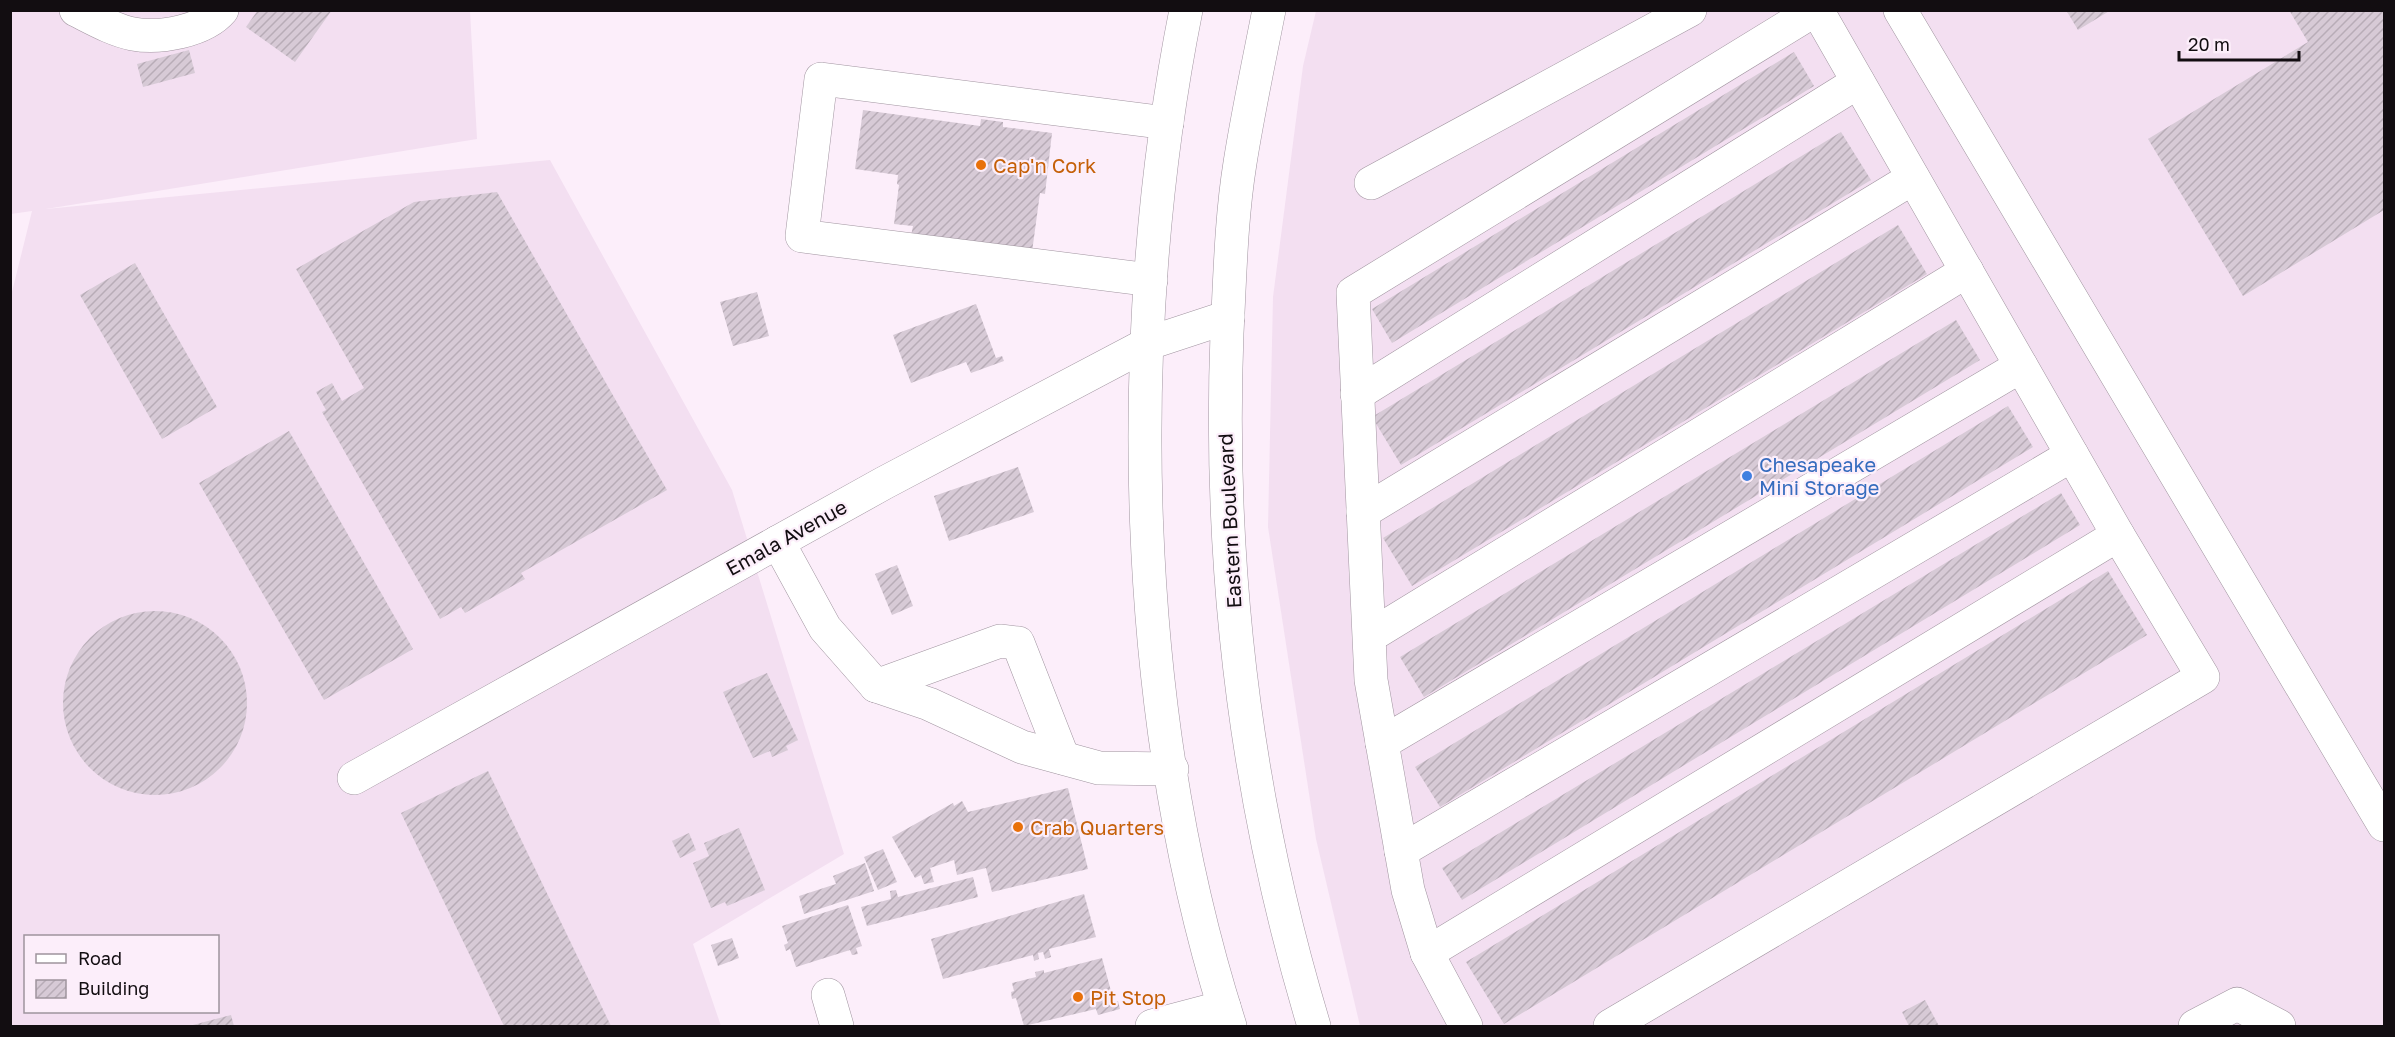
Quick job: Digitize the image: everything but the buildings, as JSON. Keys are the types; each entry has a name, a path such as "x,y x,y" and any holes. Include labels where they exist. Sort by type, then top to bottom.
{"main road":[{"path":"76,10 109,26 134,34 163,34 200,26 222,10"},
{"path":"1152,1026 1227,1017 1187,858 1160,693 1150,594 1145,481 1151,280 1167,123 1186,10"},
{"name":"Eastern Boulevard","path":"1269,10 1240,164 1228,317 1224,435 1228,542 1238,665 1257,790 1287,938 1314,1026"},
{"path":"1371,183 1690,10"},
{"path":"1466,1026 1427,953 1408,890 1371,680 1353,293 1816,10 2118,535 2203,676 1610,1026"},
{"path":"1900,10 2385,825"},
{"path":"1151,280 802,236 821,79 1167,123"},
{"path":"1358,394 1858,82"},
{"path":"1363,512 1913,178"},
{"path":"1370,636 1967,271"},
{"name":"Emala Avenue","path":"354,778 778,542 1149,343 1228,317"},
{"path":"1382,743 2021,366"},
{"path":"1401,851 2072,455"},
{"path":"1427,953 2118,535"},
{"path":"778,542 825,628 876,686 929,704 1022,747 1099,768 1172,769"},
{"path":"876,686 1000,641 1018,643 1064,758"},
{"path":"828,995 837,1026"},
{"path":"2195,1026 2237,1004 2279,1026"}],"shaded area":[{"path":"11,11 470,11 477,139 46,209 550,160 732,490 844,854 693,944 721,1026 11,1026 10,300 32,211 11,214"},
{"path":"1316,11 2384,11 2384,1026 1360,1026 1316,839 1268,527 1273,297 1303,66"}],"place":[{"name":"Cap'n Cork","path":"981,165"},
{"name":"Chesapeake Mini Storage","path":"1747,476"},
{"name":"Crab Quarters","path":"1018,827"},
{"name":"Pit Stop","path":"1078,997"}]}
